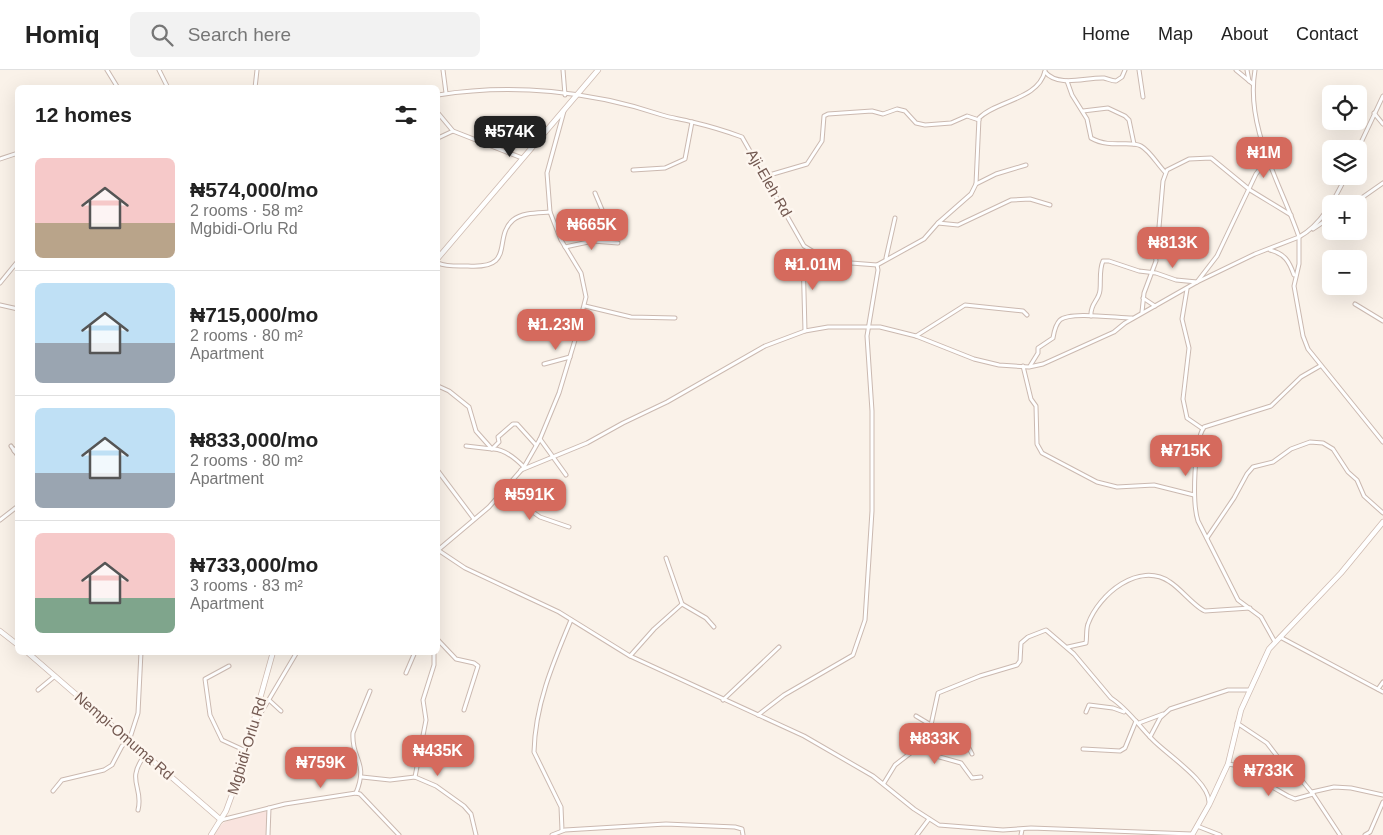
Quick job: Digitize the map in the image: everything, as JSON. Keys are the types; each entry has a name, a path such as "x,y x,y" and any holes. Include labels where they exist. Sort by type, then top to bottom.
{"street":[{"path":"107,70 116,85"},
{"path":"159,70 166,85"},
{"path":"255,85 257,70"},
{"path":"443,70 446,93"},
{"path":"562,70 565,95"},
{"path":"440,256 598,70"},
{"path":"805,330 803,255 808,249 838,262 877,265 886,258 924,239 938,223 971,194 976,184 978,120 985,113 1012,101 1038,84 1045,70 1052,78 1067,81 1105,78 1116,81 1122,77 1125,70"},
{"path":"1139,70 1144,97"},
{"path":"1236,70 1252,82"},
{"path":"1247,70 1252,82 1266,160 1299,237 1299,264 1294,275"},
{"path":"1252,82 1257,70"},
{"path":"1067,81 1072,95 1083,111 1091,138 1117,146 1134,144 1145,149 1165,172 1160,227 1154,241 1156,262 1144,298 1142,312"},
{"name":"Aji-Eleh Rd","path":"440,94 513,90 565,95 578,94 640,107 663,116 692,122 742,138 804,246 808,249"},
{"path":"1362,140 1383,96"},
{"path":"1083,111 1108,108 1125,116 1129,120 1134,144"},
{"path":"765,176 807,164 822,141 824,116 828,114 872,111 883,114 897,109 905,111 916,123 925,125 951,123 967,116 978,120"},
{"path":"440,548 504,492 540,439 570,357 585,306 586,297 581,274 565,247 550,212 547,173 564,110"},
{"path":"1374,113 1383,124"},
{"path":"440,115 453,131 522,158"},
{"path":"633,170 665,168 685,159 692,122"},
{"path":"440,137 453,131"},
{"path":"0,159 15,155"},
{"path":"1165,172 1189,159 1211,158 1250,190 1291,216"},
{"path":"1197,282 1217,256 1256,174 1266,160"},
{"path":"976,184 996,174 1026,165"},
{"path":"1366,195 1383,183"},
{"path":"1310,231 1328,209 1341,185"},
{"path":"593,242 608,224 595,193"},
{"path":"938,223 958,225 1011,200 1030,199 1050,205"},
{"path":"440,264 488,266 499,257 508,227 515,219 526,215 550,212"},
{"path":"886,258 895,218"},
{"path":"522,468 587,444 623,423 667,402 764,346 805,330 828,327 869,326 893,329 974,359 999,365 1029,367 1043,364 1114,332 1132,318 1188,289 1197,282 1299,237 1322,223"},
{"path":"565,247 593,242 618,243"},
{"path":"1269,250 1280,252 1286,257 1294,275 1295,295 1303,336 1320,366 1383,442"},
{"path":"1091,316 1090,307 1100,290 1100,273 1103,261 1109,260 1151,274 1197,282"},
{"path":"0,283 15,265"},
{"path":"757,716 784,695 853,655 865,620 872,511 872,412 867,336 878,270 877,265"},
{"path":"1188,289 1182,319 1189,348 1183,399 1187,418 1203,429"},
{"path":"1144,298 1155,306"},
{"path":"1355,304 1383,321"},
{"path":"0,305 15,308"},
{"path":"916,336 965,305 1023,311 1026,315"},
{"path":"585,306 631,317 674,318"},
{"path":"1029,367 1038,353 1038,348 1053,338 1056,327 1062,318 1091,316 1132,318"},
{"path":"544,364 570,357"},
{"path":"1022,366 1036,406 1037,444 1042,452 1097,482 1117,487 1154,485 1194,495"},
{"path":"1275,642 1261,617 1238,600 1195,510 1194,495 1203,429 1210,424 1271,406 1301,377 1320,366"},
{"path":"440,387 462,400 469,407 476,431 492,449"},
{"path":"492,449 499,442 498,437 513,424 517,424 536,445"},
{"path":"540,439 566,475"},
{"path":"1207,538 1253,467 1277,460 1292,449 1310,442 1323,443 1333,449 1348,472 1357,480 1364,496 1383,513"},
{"path":"11,446 14,451"},
{"path":"466,446 497,449 514,458 522,468"},
{"path":"440,474 474,519"},
{"path":"504,492 540,516 569,527"},
{"path":"0,520 15,508"},
{"path":"440,551 465,568 524,594 630,656 804,736 884,784 939,825 957,828 1192,834 1214,796 1228,764 1238,723 1249,690 1275,642 1341,574 1383,522"},
{"path":"666,558 682,604 706,618 714,627"},
{"path":"1068,647 1086,642 1087,625 1094,612 1120,584 1134,577 1161,577 1174,585 1205,611 1251,608"},
{"path":"630,656 654,629 682,604"},
{"path":"562,830 562,807 534,752 534,743 540,704 550,668 571,620"},
{"path":"884,784 895,765 917,748 931,725 938,693 977,677 1017,665 1020,661 1020,644 1028,637 1047,630 1068,647 1125,712 1150,737 1188,772 1208,794 1214,796"},
{"path":"0,631 15,643"},
{"path":"1279,637 1383,692"},
{"path":"440,642 456,660 474,662 478,666 464,710"},
{"path":"723,700 778,647"},
{"name":"Nempi-Omuma Rd","path":"30,655 221,820"},
{"path":"53,791 62,780 104,770 112,765 114,757 122,746 129,741 138,713 141,655"},
{"name":"Mgbidi-Orlu Rd","path":"211,835 232,798 255,723 272,655"},
{"path":"255,723 295,655"},
{"path":"406,672 414,655"},
{"path":"415,777 426,720 423,700 434,666 434,655"},
{"path":"229,666 205,679 210,715 222,740 246,751"},
{"path":"38,690 55,676"},
{"path":"1378,688 1383,682"},
{"path":"1136,721 1164,714 1176,707 1228,690 1249,690"},
{"path":"356,793 362,777 361,767 352,740 370,691"},
{"path":"269,700 280,711"},
{"path":"1086,712 1089,705 1113,708 1125,712"},
{"path":"1150,737 1164,714"},
{"path":"916,716 931,725 950,730 967,743 972,754"},
{"path":"1136,721 1143,720"},
{"path":"1083,749 1120,751 1125,748 1136,721"},
{"path":"1238,723 1267,743 1312,793 1340,835"},
{"path":"931,725 933,735 930,751 936,756 961,763 972,778 982,777"},
{"path":"138,810 140,804 135,772 145,755"},
{"path":"1228,764 1234,765 1296,799 1334,787 1351,788 1383,795"},
{"path":"362,777 390,780 415,777 436,786 464,806 470,814 476,835"},
{"path":"221,820 269,808 356,793 360,794 399,835"},
{"path":"1208,794 1209,805"},
{"path":"1365,835 1370,832 1383,802"},
{"path":"268,835 269,808"},
{"path":"917,835 929,819"},
{"path":"552,835 562,830 690,824 742,828 743,835"},
{"path":"1197,826 1220,835"},
{"path":"1021,835 1022,830"}],"shaded area":[{"path":"269,810 269,835 212,835 223,823 232,819"}]}
